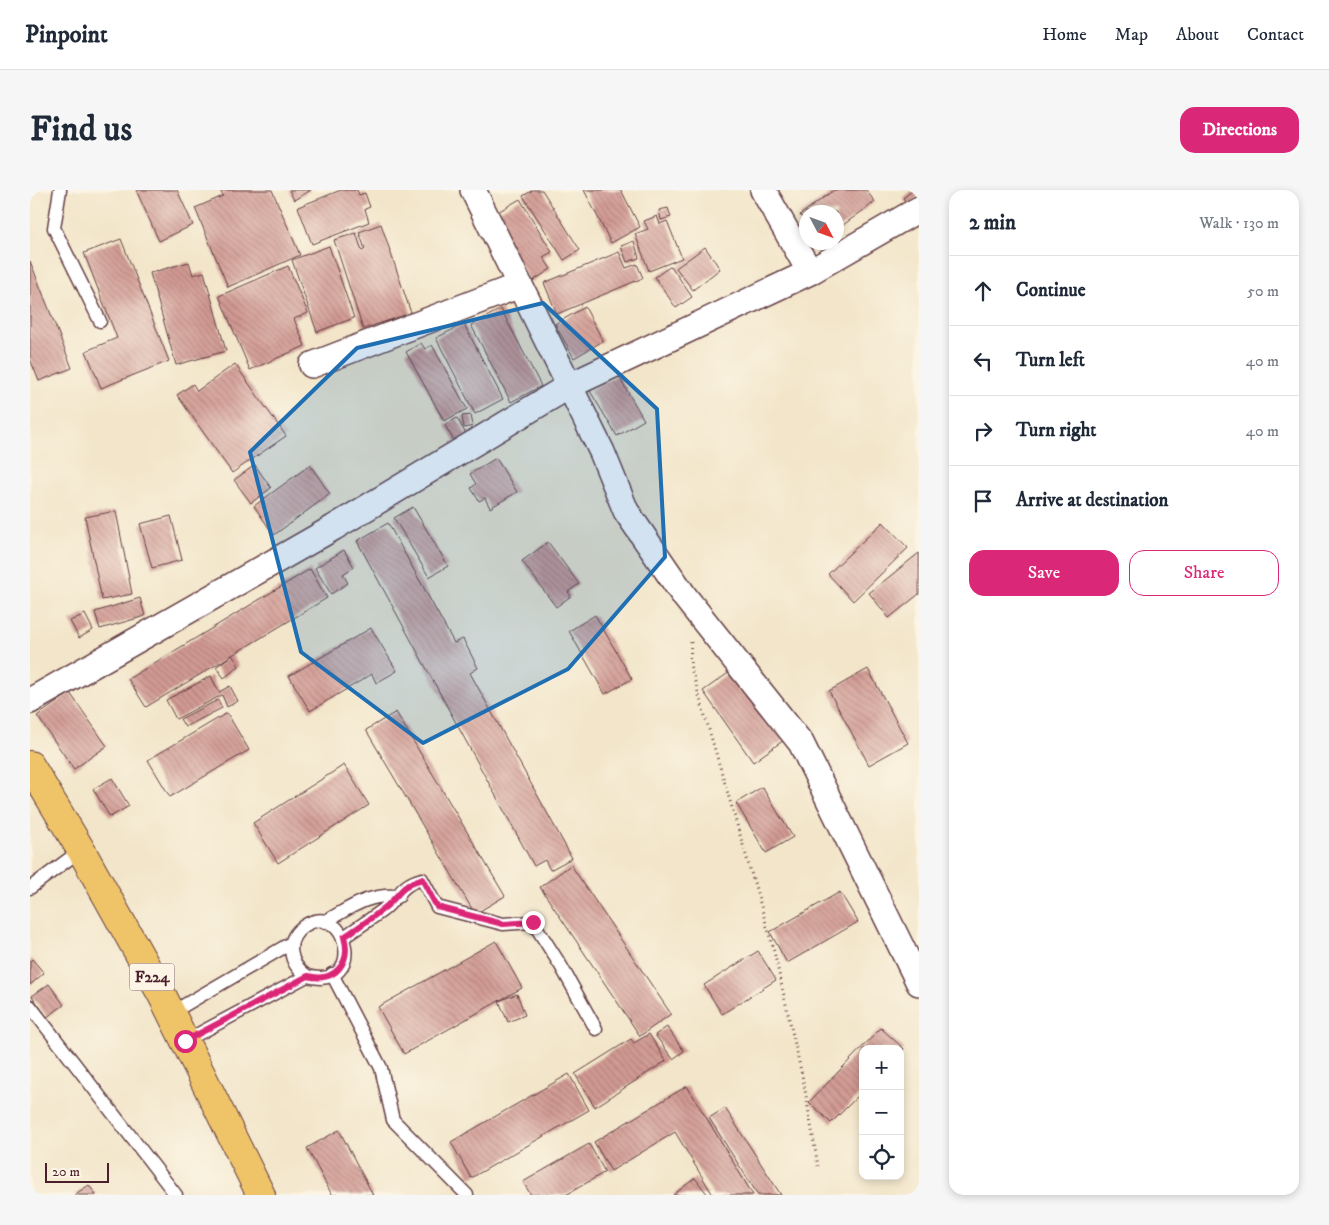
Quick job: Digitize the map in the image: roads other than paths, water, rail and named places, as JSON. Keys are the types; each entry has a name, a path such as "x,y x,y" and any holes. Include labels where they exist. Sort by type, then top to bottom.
{"main road":[{"name":"F224","path":"30,765 81,850 171,1013 261,1195"}],"street":[{"path":"473,190 602,452 626,511 685,597 801,743 919,983"},
{"path":"763,190 810,272"},
{"path":"30,701 333,528 569,386 810,272 919,209"},
{"path":"312,365 520,285"}],"lane":[{"path":"60,190 54,228 100,321"},
{"path":"30,888 81,850"},
{"path":"344,937 398,896 401,889 422,879 437,907 503,924 533,922 553,952 596,1029"},
{"path":"324,922 339,930 344,937 347,954 339,969 332,974 324,978 308,976 293,963 291,944 294,935 307,924 324,922 366,900 382,894 398,896"},
{"path":"171,1013 291,944"},
{"path":"332,974 382,1068 393,1120 467,1195"},
{"path":"185,1041 308,976"},
{"path":"30,1006 176,1195"}]}
